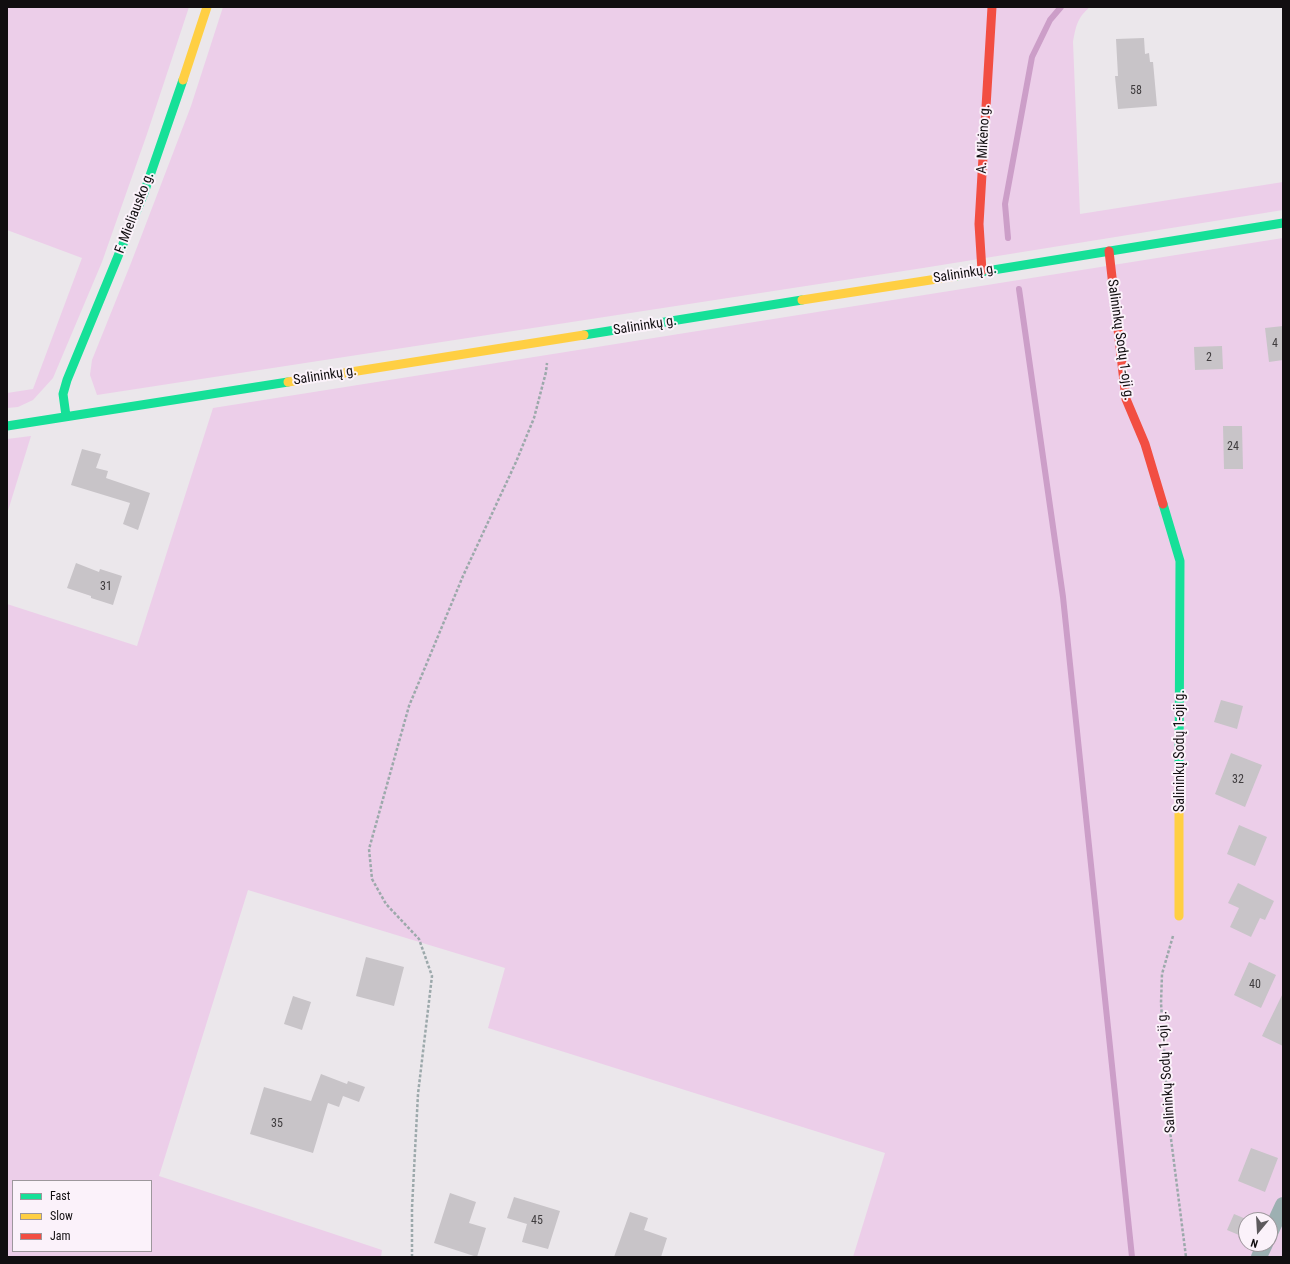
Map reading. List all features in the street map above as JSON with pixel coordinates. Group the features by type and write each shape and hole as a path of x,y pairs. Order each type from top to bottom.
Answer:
{"street":[{"name":"F. Mieliausko g.","path":"66,416 63,394 67,380 118,258 154,165 188,68 207,7"},
{"name":"A. Mikėno g.","path":"982,271 979,224 992,7"},
{"name":"Salininkų g.","path":"7,426 549,342 1283,223"},
{"name":"Salininkų Sodų 1-oji g.","path":"1109,251 1126,399 1145,444 1180,561 1179,916"},
{"path":"1278,1216 1283,1205"}],"path":[{"path":"412,1257 412,1208 418,1094 432,976 419,939 386,904 372,879 368,849 409,706 463,576 516,462 534,418 546,372 549,342"},
{"name":"Salininkų Sodų 1-oji g.","path":"1179,916 1162,974 1162,1003 1169,1123 1186,1257"}],"shaded area":[{"path":"7,7 189,7 147,134 102,262 53,378 33,400 18,407 7,408 7,393 33,389 82,258 7,230"},
{"path":"223,7 1090,7 1082,15 1078,23 1073,42 1080,214 1283,182 1283,210 923,268 97,395 90,375 92,360 191,106"},
{"path":"1283,238 1283,1257 853,1257 885,1153 488,1028 505,968 248,890 159,1176 382,1250 381,1257 7,1257 7,604 137,646 213,408"},
{"path":"31,436 7,514 7,439"}],"building":[{"path":"1144,38 1145,54 1149,53 1150,62 1153,62 1157,106 1118,109 1115,76 1118,76 1116,39"},
{"path":"1283,326 1283,360 1269,362 1265,328"},
{"path":"1222,346 1223,369 1195,370 1194,347"},
{"path":"1223,426 1242,426 1243,469 1224,469"},
{"path":"82,449 101,454 96,468 108,471 106,478 150,493 138,530 123,524 130,503 71,485"},
{"path":"76,563 99,572 100,569 122,576 113,605 67,588"},
{"path":"1221,700 1243,706 1237,729 1214,722"},
{"path":"1231,753 1262,765 1245,807 1215,794"},
{"path":"1239,825 1267,837 1255,866 1227,854"},
{"path":"1238,883 1274,901 1265,920 1260,918 1251,937 1230,927 1239,908 1228,903"},
{"path":"366,957 404,967 394,1006 356,996"},
{"path":"1249,962 1276,975 1261,1008 1234,995"},
{"path":"1283,993 1283,1046 1262,1036"},
{"path":"293,996 311,1002 302,1030 284,1024"},
{"path":"321,1074 347,1084 348,1081 365,1087 359,1102 343,1096 339,1107 328,1103 313,1153 250,1134 264,1087 311,1101"},
{"path":"1251,1148 1278,1158 1265,1192 1238,1181"},
{"path":"450,1193 476,1202 469,1223 486,1228 477,1257 434,1243"},
{"path":"514,1197 560,1211 548,1249 522,1242 527,1224 507,1218"},
{"path":"630,1212 648,1218 644,1230 667,1238 661,1257 614,1257"},
{"path":"1234,1214 1238,1216 1238,1235 1227,1230"}],"waterway":[{"path":"1008,238 1005,204 1032,57 1050,20 1061,7"},
{"path":"1019,289 1063,597 1132,1257"}],"traffic: fast":[{"path":"66,416 63,394 67,380 144,193 183,80"},
{"path":"956,276 1283,223"},
{"path":"584,335 802,300"},
{"path":"7,426 288,382"},
{"path":"1163,504 1180,561 1179,774"}],"traffic: slow":[{"path":"183,80 207,7"},
{"path":"802,300 956,276"},
{"path":"288,382 584,335"},
{"path":"1179,774 1179,916"}],"traffic: jam":[{"path":"982,271 979,224 992,7"},
{"path":"1109,251 1126,399 1145,444 1163,504"}]}
